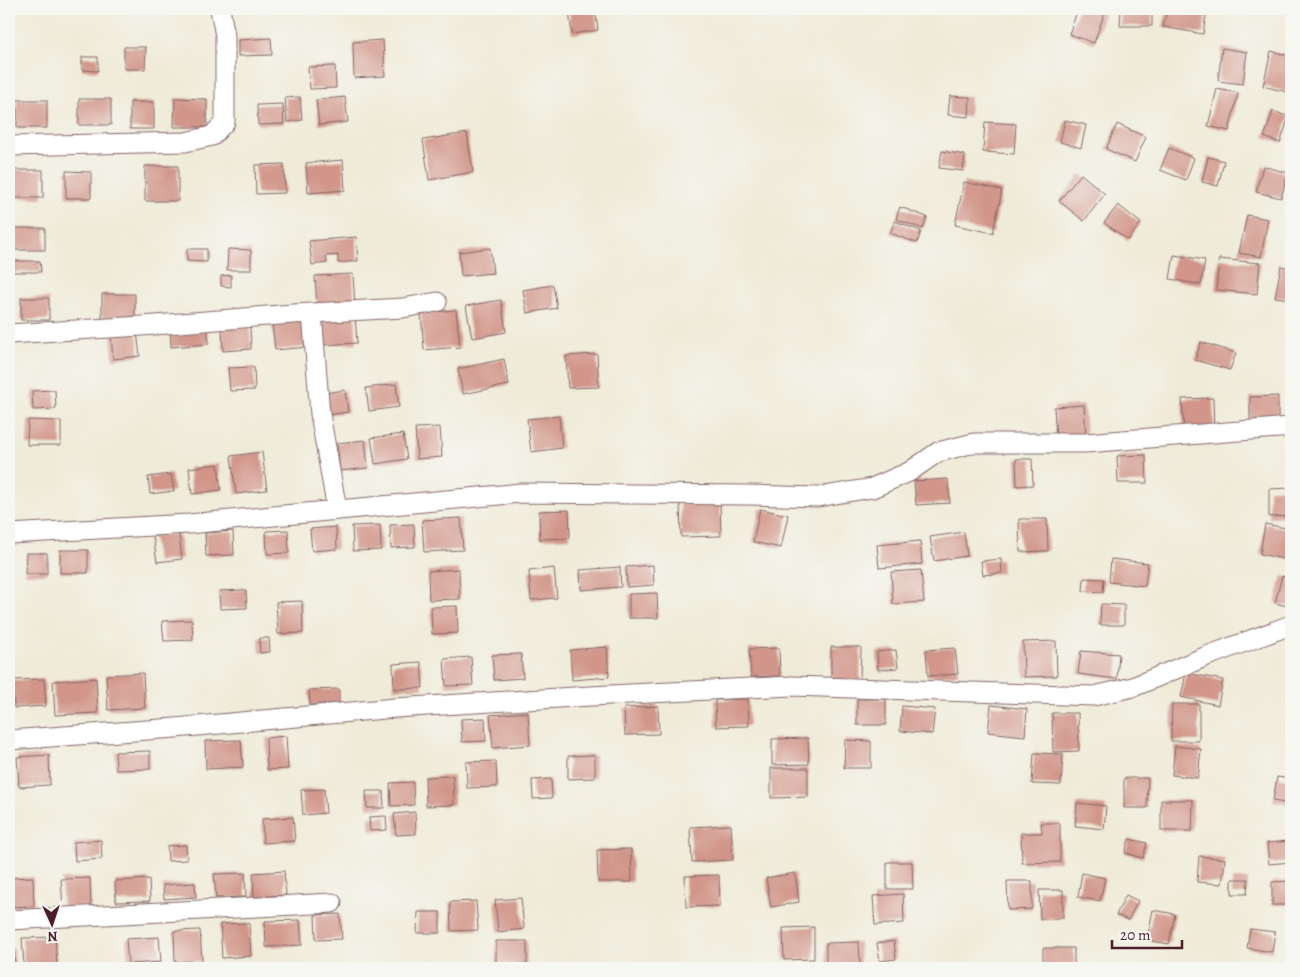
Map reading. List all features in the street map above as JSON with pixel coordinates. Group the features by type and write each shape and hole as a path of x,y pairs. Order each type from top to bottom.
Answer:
{"street":[{"path":"9,146 185,142 212,136 225,122 226,36 220,9"},
{"path":"9,334 403,308 437,302"},
{"path":"312,313 320,414 337,510"},
{"path":"9,534 188,524 521,493 818,497 872,488 909,472 938,452 974,443 1085,444 1291,427"},
{"path":"9,740 175,728 394,708 792,686 1094,696 1133,687 1198,659 1291,624"},
{"path":"9,920 332,903"}],"building":[{"path":"595,9 598,30 572,34 569,12"},
{"path":"1078,9 1106,9 1094,43 1069,34"},
{"path":"1121,9 1152,9 1152,26 1120,26"},
{"path":"1167,9 1207,9 1203,34 1163,27"},
{"path":"271,38 272,55 238,56 238,40"},
{"path":"383,40 385,76 354,78 353,42"},
{"path":"124,47 146,47 145,69 124,69"},
{"path":"1222,48 1247,52 1243,84 1218,81"},
{"path":"1271,51 1291,56 1291,93 1263,86"},
{"path":"82,57 98,57 98,71 82,70"},
{"path":"335,66 336,88 310,89 308,67"},
{"path":"1217,89 1238,93 1229,131 1208,126"},
{"path":"950,96 970,97 969,117 948,115"},
{"path":"300,97 302,120 287,122 285,98"},
{"path":"345,97 348,122 319,125 316,100"},
{"path":"175,98 207,99 207,127 174,127"},
{"path":"79,99 111,99 111,125 79,125"},
{"path":"17,100 47,100 47,128 17,128"},
{"path":"130,102 154,102 154,129 130,129"},
{"path":"283,104 284,124 258,125 257,105"},
{"path":"1273,111 1289,117 1280,143 1264,137"},
{"path":"1065,120 1086,125 1081,148 1060,142"},
{"path":"985,122 1016,124 1014,154 983,152"},
{"path":"1117,124 1146,137 1135,162 1106,149"},
{"path":"467,133 473,172 429,180 423,140"},
{"path":"1169,148 1194,158 1186,180 1160,170"},
{"path":"942,151 965,155 963,171 939,168"},
{"path":"1208,157 1224,161 1218,186 1202,182"},
{"path":"343,160 345,190 308,193 306,163"},
{"path":"284,164 285,193 256,194 255,165"},
{"path":"145,166 178,166 178,201 145,201"},
{"path":"1263,166 1288,173 1281,198 1256,192"},
{"path":"12,170 43,170 43,198 12,198"},
{"path":"66,171 91,172 91,198 66,198"},
{"path":"1081,174 1105,194 1084,221 1059,201"},
{"path":"964,182 1002,190 993,233 955,225"},
{"path":"1118,205 1141,223 1128,240 1104,223"},
{"path":"900,207 927,217 923,229 896,219"},
{"path":"1247,215 1268,219 1261,257 1239,253"},
{"path":"895,221 921,231 917,243 890,233"},
{"path":"12,228 45,228 45,250 12,250"},
{"path":"356,237 358,261 338,263 338,255 326,256 327,263 312,265 309,241"},
{"path":"490,248 493,273 461,276 459,252"},
{"path":"187,249 207,249 207,262 187,261"},
{"path":"228,249 251,250 251,270 227,270"},
{"path":"1174,255 1205,260 1201,285 1170,279"},
{"path":"1219,259 1260,263 1257,294 1216,290"},
{"path":"13,261 40,261 41,272 13,272"},
{"path":"1281,266 1291,268 1291,299 1275,297"},
{"path":"353,274 355,306 317,308 315,276"},
{"path":"231,275 231,287 221,286 221,276"},
{"path":"553,285 557,308 527,313 523,290"},
{"path":"102,294 135,294 135,320 102,319"},
{"path":"21,298 49,298 49,320 21,320"},
{"path":"501,300 506,332 472,338 466,306"},
{"path":"456,310 460,347 424,350 421,313"},
{"path":"355,315 357,343 322,345 321,317"},
{"path":"306,319 308,347 275,350 272,323"},
{"path":"207,325 209,344 171,347 170,329"},
{"path":"250,326 251,349 223,351 222,327"},
{"path":"137,332 140,356 113,359 111,335"},
{"path":"1201,342 1236,353 1230,370 1195,360"},
{"path":"597,354 599,387 568,388 566,356"},
{"path":"504,359 509,385 463,394 458,369"},
{"path":"254,367 255,390 230,391 228,368"},
{"path":"396,384 399,407 369,411 366,388"},
{"path":"55,390 56,409 33,410 32,391"},
{"path":"345,390 348,412 328,415 325,393"},
{"path":"1278,396 1278,426 1250,426 1250,397"},
{"path":"1213,398 1214,431 1184,432 1182,399"},
{"path":"1084,405 1086,436 1056,438 1054,407"},
{"path":"559,416 562,448 531,452 527,419"},
{"path":"28,420 61,421 61,445 27,445"},
{"path":"440,427 442,457 417,459 415,428"},
{"path":"403,434 407,459 375,464 371,438"},
{"path":"365,440 368,468 340,471 337,443"},
{"path":"262,452 267,490 236,494 231,456"},
{"path":"1146,455 1147,483 1118,483 1117,456"},
{"path":"1016,459 1032,459 1033,485 1017,486"},
{"path":"218,464 221,490 192,494 189,468"},
{"path":"171,474 174,491 150,494 148,477"},
{"path":"948,479 950,503 916,505 914,481"},
{"path":"1291,488 1291,516 1269,517 1269,489"},
{"path":"720,502 721,536 681,537 680,503"},
{"path":"760,509 788,515 781,548 753,542"},
{"path":"569,510 570,538 540,539 539,511"},
{"path":"461,518 463,550 424,552 422,520"},
{"path":"1019,519 1047,519 1048,551 1020,552"},
{"path":"414,524 415,547 391,548 390,525"},
{"path":"1265,524 1291,529 1289,560 1260,554"},
{"path":"380,525 381,550 353,551 352,526"},
{"path":"336,527 337,549 312,551 310,529"},
{"path":"288,530 289,553 267,554 266,531"},
{"path":"233,531 234,555 206,556 205,533"},
{"path":"964,532 967,556 934,561 930,537"},
{"path":"179,534 182,559 157,562 153,536"},
{"path":"920,541 922,564 879,568 877,545"},
{"path":"60,550 88,550 88,573 60,573"},
{"path":"26,553 47,553 47,574 25,574"},
{"path":"1001,559 1002,573 983,575 981,561"},
{"path":"1111,559 1148,563 1145,586 1109,582"},
{"path":"653,565 654,585 627,587 626,567"},
{"path":"620,567 621,587 581,590 580,570"},
{"path":"554,568 557,598 531,600 529,571"},
{"path":"459,569 460,599 429,600 428,571"},
{"path":"921,570 924,602 893,604 891,572"},
{"path":"1282,576 1291,578 1291,607 1275,603"},
{"path":"1084,578 1104,579 1103,592 1083,591"},
{"path":"246,590 247,608 220,609 219,591"},
{"path":"657,593 658,618 629,618 629,594"},
{"path":"302,601 303,633 278,634 276,602"},
{"path":"1101,604 1124,605 1124,625 1100,625"},
{"path":"457,606 458,633 432,634 431,607"},
{"path":"192,620 193,640 164,641 162,621"},
{"path":"259,638 269,638 270,652 260,653"},
{"path":"1056,641 1057,676 1024,677 1023,642"},
{"path":"607,647 609,677 572,680 570,650"},
{"path":"831,647 861,647 860,680 831,680"},
{"path":"779,648 780,676 751,677 749,649"},
{"path":"955,648 958,674 928,676 926,650"},
{"path":"896,650 898,668 878,670 877,652"},
{"path":"1081,651 1119,654 1117,679 1078,674"},
{"path":"521,654 523,678 494,680 492,655"},
{"path":"471,657 473,685 446,686 444,659"},
{"path":"421,662 423,688 394,689 393,664"},
{"path":"143,673 145,708 108,710 106,675"},
{"path":"1186,673 1223,680 1218,705 1181,697"},
{"path":"96,678 98,713 55,715 53,681"},
{"path":"44,679 46,706 14,708 13,680"},
{"path":"339,689 339,703 310,705 309,690"},
{"path":"748,699 749,726 716,727 715,700"},
{"path":"857,699 886,699 886,725 857,725"},
{"path":"1172,704 1199,704 1199,741 1171,741"},
{"path":"991,705 1027,709 1025,736 988,732"},
{"path":"658,706 659,734 625,735 624,708"},
{"path":"902,706 935,709 932,734 900,731"},
{"path":"528,712 530,745 493,748 490,715"},
{"path":"1052,713 1078,713 1079,751 1053,752"},
{"path":"485,718 486,741 462,742 461,719"},
{"path":"286,736 288,769 267,770 266,738"},
{"path":"808,738 809,764 772,765 772,739"},
{"path":"241,740 243,767 206,769 205,741"},
{"path":"845,740 871,741 871,768 844,768"},
{"path":"1175,746 1201,749 1198,778 1172,775"},
{"path":"150,751 150,769 116,770 115,752"},
{"path":"1034,753 1063,754 1061,785 1032,784"},
{"path":"49,755 50,785 19,787 17,757"},
{"path":"595,755 595,778 568,779 568,756"},
{"path":"496,761 497,787 467,788 466,762"},
{"path":"771,768 808,768 808,797 771,798"},
{"path":"453,776 454,805 426,806 425,777"},
{"path":"1277,777 1291,779 1291,804 1273,801"},
{"path":"1124,778 1148,778 1147,808 1124,808"},
{"path":"551,779 552,798 533,799 532,780"},
{"path":"413,782 414,805 391,806 390,783"},
{"path":"324,789 326,813 303,815 301,790"},
{"path":"366,791 383,791 384,808 367,808"},
{"path":"1161,800 1193,800 1192,831 1161,831"},
{"path":"1077,803 1106,806 1104,829 1075,826"},
{"path":"415,812 416,834 396,835 394,814"},
{"path":"386,816 387,830 370,831 369,817"},
{"path":"293,817 295,841 263,843 262,819"},
{"path":"1041,823 1060,823 1060,862 1022,863 1021,833 1042,833"},
{"path":"731,825 733,860 692,862 690,827"},
{"path":"1129,839 1147,843 1143,858 1125,853"},
{"path":"101,840 102,859 75,861 74,842"},
{"path":"1289,841 1291,862 1269,864 1267,843"},
{"path":"186,845 187,860 168,861 167,846"},
{"path":"631,849 632,882 598,882 597,850"},
{"path":"1199,856 1225,859 1222,884 1197,882"},
{"path":"887,862 912,862 913,889 887,889"},
{"path":"284,871 286,895 254,897 253,873"},
{"path":"245,873 246,897 216,898 214,874"},
{"path":"795,873 799,902 771,907 766,878"},
{"path":"1082,873 1105,878 1100,901 1078,897"},
{"path":"719,875 720,906 686,907 685,876"},
{"path":"33,877 34,906 9,907 9,878"},
{"path":"90,878 91,906 63,908 61,879"},
{"path":"149,879 150,901 116,902 115,881"},
{"path":"1232,879 1248,879 1247,894 1232,894"},
{"path":"1007,881 1032,881 1032,909 1008,910"},
{"path":"1291,881 1291,905 1272,905 1272,882"},
{"path":"195,883 196,897 164,899 163,885"},
{"path":"1039,890 1063,890 1063,918 1040,919"},
{"path":"903,894 904,923 875,925 873,896"},
{"path":"1126,895 1138,901 1128,920 1116,915"},
{"path":"521,898 524,929 498,932 495,900"},
{"path":"476,901 478,930 451,931 450,902"},
{"path":"1153,910 1175,914 1169,944 1147,940"},
{"path":"418,912 440,912 440,933 417,933"},
{"path":"340,914 342,939 316,940 315,915"},
{"path":"300,920 302,945 266,947 265,921"},
{"path":"249,923 251,956 222,958 220,924"},
{"path":"814,927 814,959 784,960 783,928"},
{"path":"1250,929 1275,932 1272,952 1247,948"},
{"path":"200,930 202,961 175,962 174,931"},
{"path":"55,937 57,964 24,966 22,938"},
{"path":"159,937 161,962 128,964 126,939"},
{"path":"496,941 527,941 527,964 496,964"},
{"path":"894,941 896,959 880,961 877,943"},
{"path":"859,942 860,965 826,966 826,943"},
{"path":"9,948 14,948 15,968 9,968"},
{"path":"1043,948 1074,948 1074,967 1043,967"}]}
